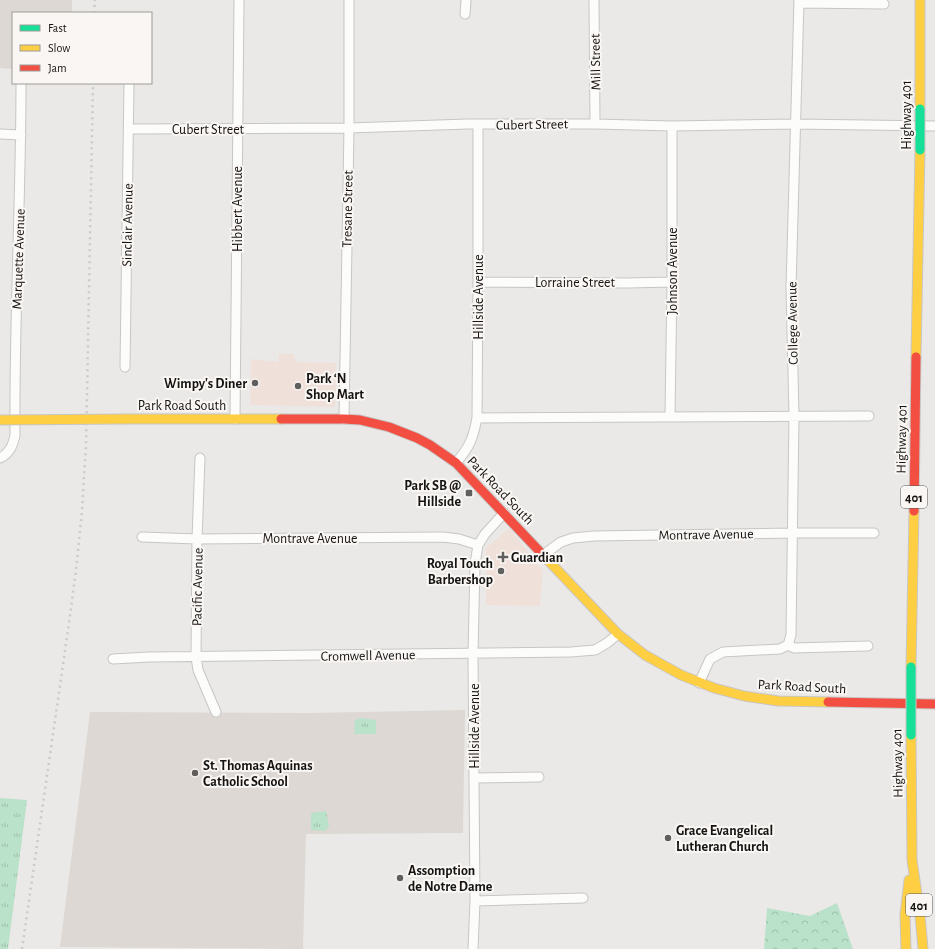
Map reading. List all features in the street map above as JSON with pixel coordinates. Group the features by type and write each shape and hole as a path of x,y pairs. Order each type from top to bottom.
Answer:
{"main road":[{"name":"Highway 401","path":"920,0 920,150 911,735 912,860 920,914 923,949"},
{"name":"Park Road South","path":"0,420 344,418 371,422 400,430 422,440 456,463 618,634 645,655 681,675 727,692 778,701 935,704"},
{"path":"906,949 904,915 912,860"}],"street":[{"name":"Hibbert Avenue","path":"235,419 239,0"},
{"name":"Tresane Street","path":"344,418 349,0"},
{"path":"465,14 466,0"},
{"name":"Mill Street","path":"594,0 595,124"},
{"path":"799,1 884,4"},
{"name":"College Avenue","path":"788,645 791,635 794,416 791,288 799,1"},
{"name":"Marquette Avenue","path":"0,458 10,449 14,442 15,435 14,385 21,84"},
{"name":"Sinclair Avenue","path":"125,367 129,84"},
{"name":"Cubert Street","path":"129,129 348,128 595,124 672,126 796,124 935,126"},
{"name":"Hillside Avenue","path":"456,463 471,442 477,418 478,125"},
{"name":"Johnson Avenue","path":"670,416 672,126"},
{"path":"0,134 21,135"},
{"name":"Lorraine Street","path":"478,282 672,282"},
{"path":"477,418 869,416"},
{"name":"Pacific Avenue","path":"200,458 197,539 196,657 198,670 216,712"},
{"name":"Hillside Avenue","path":"473,949 475,901 473,654 475,564 478,545 485,534 504,513"},
{"name":"Montrave Avenue","path":"543,555 561,542 573,538 594,536 874,533"},
{"name":"Montrave Avenue","path":"142,537 197,539 443,537 460,539 478,545"},
{"name":"Cromwell Avenue","path":"113,659 149,657 571,652 594,650 607,643 618,634"},
{"path":"699,682 710,659 723,652 780,650 788,645 794,648 868,646"},
{"path":"474,778 538,777"},
{"path":"475,901 583,898"}],"shaded area":[{"path":"0,0 72,0 72,12 12,12 12,69 0,68"},
{"path":"279,354 294,354 295,362 336,363 335,407 250,405 251,359 278,362"},
{"path":"509,528 543,571 540,606 486,605 486,548"},
{"name":"St. Thomas Aquinas Catholic School","path":"465,710 463,833 306,834 303,949 60,947 90,712 309,713"}],"green space":[{"path":"361,718 376,720 376,734 354,734 355,720"},
{"path":"0,798 27,800 8,949 0,949"},
{"path":"326,811 329,826 325,831 311,830 311,813"},
{"path":"837,903 853,949 764,949 767,908 810,916"}],"railway":[{"path":"94,12 95,0"},
{"path":"22,949 69,623 82,511 86,445 93,84"}],"traffic: slow":[{"path":"920,0 920,109"},
{"path":"916,357 920,150"},
{"path":"125,419 281,419"},
{"path":"0,420 125,419"},
{"path":"911,667 914,511"},
{"path":"543,555 618,634 645,655 681,675 714,688 744,696 778,701 828,702"},
{"path":"911,735 912,860 923,949"},
{"path":"906,949 905,915 909,880"}],"traffic: jam":[{"path":"914,511 916,357"},
{"path":"281,419 360,420 389,427 417,438 456,463 543,555"},
{"path":"828,702 935,704"}],"traffic: fast":[{"path":"920,109 920,150"},
{"path":"911,667 911,735"}],"place":[{"name":"Wimpy's Diner","path":"255,383"},
{"name":"Park ‘N Shop Mart","path":"298,386"},
{"name":"Park SB @ Hillside","path":"469,493"},
{"name":"Guardian","path":"503,557"},
{"name":"Royal Touch Barbershop","path":"501,571"},
{"name":"St. Thomas Aquinas Catholic School","path":"195,773"},
{"name":"Grace Evangelical Lutheran Church","path":"668,838"},
{"name":"Assomption de Notre Dame","path":"400,878"}]}
